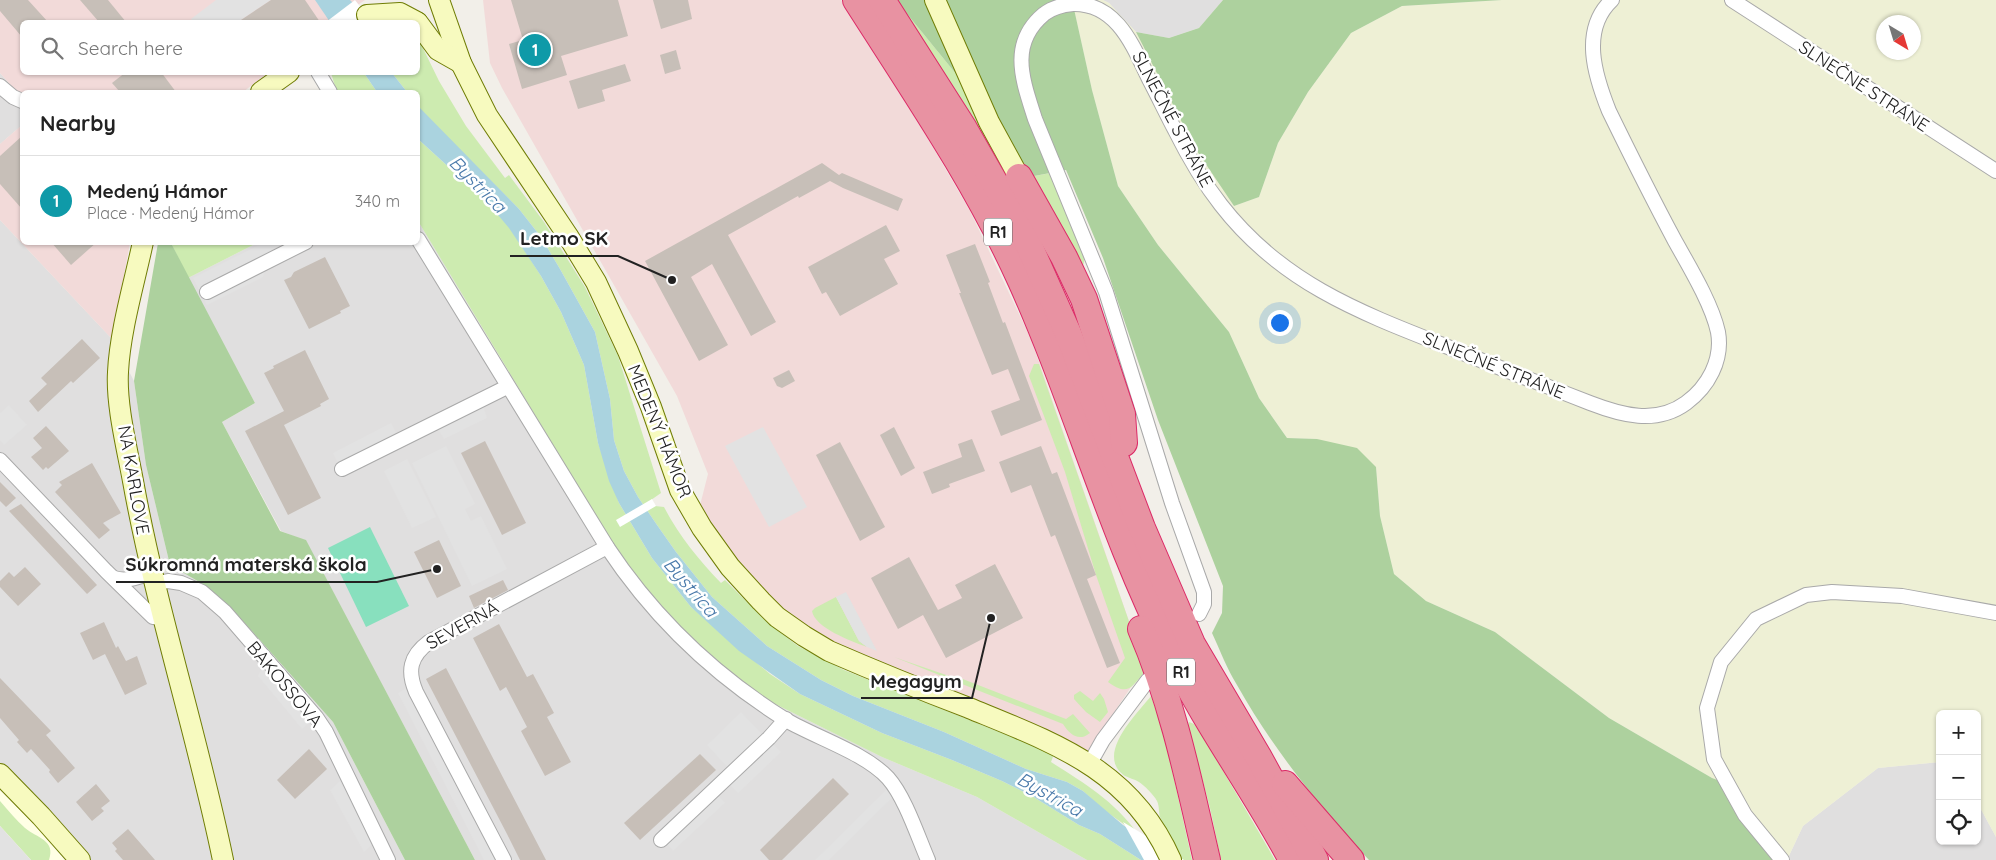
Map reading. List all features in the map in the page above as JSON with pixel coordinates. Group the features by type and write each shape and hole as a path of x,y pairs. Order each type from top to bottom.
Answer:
{"highway":[{"name":"R1","path":"856,0 944,136 1001,238 1057,367 1125,552 1172,655 1216,735 1292,860"},
{"name":"R1","path":"882,0 963,126 1023,232 1068,333 1165,586 1206,671 1258,756 1315,860"},
{"path":"1019,177 1064,257 1084,299 1122,414 1124,443"},
{"path":"1068,333 1124,443 1162,547 1202,637 1248,718 1301,801"},
{"path":"1125,552 1136,616 1154,659 1167,700 1207,860"},
{"path":"1258,756 1301,801 1351,860"}],"street":[{"path":"362,19 385,0"},
{"name":"MEDENÝ HÁMOR","path":"439,0 461,63 487,115 568,236 596,282 628,351 651,408 680,490 702,528 730,567 777,617 804,636 829,650 1044,739 1090,763 1123,790 1140,809 1169,854"},
{"path":"934,0 990,122 1019,177"},
{"name":"SLNEČNÉ STRÁNE","path":"1199,614 1204,604 1204,592 1172,503 1106,292 1035,119 1027,95 1020,58 1024,41 1032,27 1043,15 1055,7 1069,4 1084,4 1095,8 1108,15 1119,25 1138,53 1188,154 1219,203 1256,243 1308,284 1336,300 1371,316 1506,371 1606,410 1627,416 1646,417 1665,414 1682,406 1700,393 1710,377 1718,356 1718,334 1702,292 1608,111 1600,88 1594,65 1593,40 1597,21 1612,0"},
{"name":"SLNEČNÉ STRÁNE","path":"1732,0 1996,171"},
{"path":"362,19 400,13 412,20"},
{"path":"420,27 438,50 461,63"},
{"path":"264,90 285,75"},
{"path":"320,75 329,90"},
{"path":"0,86 20,100"},
{"path":"420,242 607,548 652,607 693,651 732,683 786,720 862,758 879,770 889,780 899,796 928,860"},
{"name":"NA KARLOVE","path":"142,245 118,374 124,430 153,582 223,860"},
{"path":"207,292 300,245"},
{"path":"342,470 507,387"},
{"path":"0,460 128,593 153,617 162,618"},
{"name":"SEVERNÁ","path":"504,860 412,684 412,660 418,650 428,642 607,548"},
{"name":"BAKOSSOVA","path":"114,578 120,580 131,579 181,583 202,592 225,612 316,717 326,732 388,860"},
{"name":"BAKOSSOVA","path":"128,593 135,595 153,582"},
{"path":"1782,860 1745,815 1714,759 1706,708 1721,662 1756,619 1806,594 1832,592 1902,596 1996,612"},
{"path":"1090,763 1103,740 1148,680"},
{"path":"661,840 786,720"},
{"path":"0,774 80,860"}],"shaded area":[{"path":"0,0 365,0 336,20 20,20 20,75 265,75 246,90 20,90 20,93 0,73"},
{"path":"216,0 271,0 241,20 191,19"},
{"path":"483,0 841,0 909,106 970,211 1031,339 1146,670 1131,687 1081,762 820,654 696,521 708,474 677,396 502,88 490,63"},
{"path":"1072,0 1103,0 1109,3 1136,32 1195,148 1234,206 1259,197 1278,143 1308,92 1351,33 1402,6 1502,0 1996,0 1996,837 1981,809 1981,710 1936,710 1936,762 1878,768 1803,826 1787,860 1754,814 1728,784 1712,778 1609,718 1495,632 1426,601 1394,574 1380,516 1376,467 1317,439 1287,438 1259,398 1229,332 1158,245 1118,186 1092,90"},
{"path":"1103,0 1223,0 1199,28 1169,38 1136,32 1109,3"},
{"path":"0,73 20,93 20,127 0,144"},
{"path":"20,127 20,241 0,220 0,144"},
{"path":"0,220 20,241 20,245 24,245 112,339 134,381 146,465 170,565 201,583 232,609 333,722 405,860 65,860 37,827 0,790"},
{"path":"420,224 611,541 759,696 882,757 977,797 1087,860 475,860 306,541 281,531 222,422 255,403 188,278 253,245 420,245"},
{"path":"24,245 130,245 112,339"},
{"path":"259,245 282,245 271,250 263,277 207,305 193,278"},
{"path":"9,405 27,425 4,445 0,440 0,413"},
{"path":"483,406 487,418 444,439 438,429"},
{"path":"391,423 396,433 338,463 333,453"},
{"path":"763,427 807,507 769,527 725,446"},
{"path":"446,446 475,504 465,509 471,521 481,516 507,569 472,586 412,463"},
{"path":"407,459 436,517 412,528 384,471"},
{"path":"846,592 877,651 859,641 836,597"},
{"path":"263,666 310,722 302,729 258,676"},
{"path":"408,687 497,860 484,860 398,693"},
{"path":"741,712 763,735 728,768 707,745"},
{"path":"773,744 781,752 738,793 730,785"},
{"path":"1936,762 1936,845 1981,845 1981,809 1996,837 1996,860 1787,860 1803,826 1878,768"},
{"path":"340,781 374,843 364,852 330,790"},
{"path":"887,789 894,796 829,860 815,860"},
{"path":"0,790 37,827 65,860 0,860"},
{"path":"717,794 725,803 673,851 665,842"},
{"path":"0,826 31,860 0,860"}],"green space":[{"path":"897,0 926,0 961,80 899,4"},
{"path":"943,0 1072,0 1092,90 1118,186 1158,245 1229,332 1259,398 1287,438 1317,439 1357,448 1376,467 1380,516 1394,574 1426,601 1495,632 1609,718 1712,778 1728,784 1754,814 1788,860 1369,860 1332,819 1281,754 1230,673 1212,633 1222,613 1223,586 1158,420 1103,258 1066,170 1029,177 998,120"},
{"path":"1223,0 1502,0 1402,6 1351,33 1308,92 1278,143 1259,197 1234,206 1195,148 1136,32 1169,38 1199,28"},
{"path":"899,4 961,80 1072,299 976,125"},
{"path":"420,42 439,81 466,126 505,178 509,175 544,222 585,287 618,356 661,493 651,500 655,506 664,507 683,538 721,583 725,580 769,624 798,646 844,670 1054,754 1051,762 1088,786 1109,803 1139,835 1104,810 1083,791 1067,782 1026,769 944,732 853,696 821,680 767,646 712,597 657,525 638,497 624,471 614,440 610,399 595,332 541,237 519,209 424,114 420,109 420,90 405,90 394,75 420,75"},
{"path":"332,75 365,75 376,90 337,90"},
{"path":"420,141 487,202 510,228 541,276 561,312 584,365 598,443 619,503 652,558 691,607 770,674 800,694 882,733 1002,781 1032,796 1079,825 1100,834 1141,860 1087,860 977,797 882,757 759,696 703,654 659,608 611,541 420,224"},
{"path":"1051,173 1085,258 1083,266 1029,177"},
{"path":"158,245 172,245 255,403 222,422 280,531 306,540 475,860 405,860 333,722 232,609 201,583 170,565 146,465 134,381"},
{"path":"172,245 253,245 188,278"},
{"path":"1034,364 1039,364 1146,670 1129,688 1120,689 1108,682 1125,658 1096,575 1065,472 1029,376"},
{"path":"370,527 409,606 366,627 328,548"},
{"path":"836,597 859,641 867,647 835,633 820,623 815,617 812,611 815,608"},
{"path":"894,657 949,676 955,676 1066,719 1073,714 1090,733 1082,737 1075,736 1063,724"},
{"path":"1080,691 1093,701 1100,693 1104,699 1108,712 1100,722 1086,712 1074,699 1074,695"},
{"path":"1151,696 1164,733 1192,860 1182,860 1160,817 1158,803 1154,796 1141,783 1125,776 1117,767 1114,757 1121,735"},
{"path":"1189,722 1194,724 1205,740 1275,860 1221,860 1210,808 1188,725"},
{"path":"0,801 25,828 48,844 50,848 49,860 31,860 0,826"}],"water":[{"path":"315,0 350,0 355,5 333,20 329,20"},
{"path":"365,75 394,75 405,90 376,90"},
{"name":"Bystrica","path":"420,108 519,209 541,237 595,332 610,399 614,440 624,471 638,497 657,525 712,597 767,646 821,680 853,696 944,732 1026,769 1067,782 1083,791 1123,825 1178,860 1141,860 1100,834 1079,825 1032,796 1002,781 882,733 800,694 739,651 691,607 652,558 619,503 609,481 598,443 584,365 561,312 541,276 509,228 487,202 420,141"}],"pier":[{"path":"355,0 370,20 329,20"},
{"path":"652,499 656,506 620,527 616,520"},
{"path":"1123,822 1138,831 1184,860 1144,860"}],"building":[{"path":"0,0 28,0 46,20 20,20 20,35 0,11"},
{"path":"80,0 108,0 124,20 97,20"},
{"path":"271,0 305,0 319,20 241,20"},
{"path":"511,0 618,0 628,36 561,56 567,75 522,89 509,44 523,40"},
{"path":"653,0 688,0 692,19 661,29"},
{"path":"676,50 681,69 665,74 660,55"},
{"path":"625,64 631,81 602,90 605,101 578,109 569,81"},
{"path":"122,75 163,75 174,90 118,90 112,83"},
{"path":"20,138 20,207 0,184 0,156"},
{"path":"822,163 839,175 842,173 903,199 898,211 830,181 799,198 798,196 728,235 776,322 751,336 712,264 691,277 728,345 699,361 645,261"},
{"path":"886,225 900,251 884,259 898,284 840,316 826,292 822,294 808,267"},
{"path":"975,244 1003,323 1005,322 1042,420 1001,436 991,411 1020,400 1008,369 992,375 946,255"},
{"path":"54,245 94,245 71,265"},
{"path":"325,257 350,306 340,311 341,313 309,329 284,280 291,277 294,272"},
{"path":"82,339 100,358 73,383 71,381 38,412 29,401 47,384 41,378"},
{"path":"305,350 329,399 320,404 321,406 284,425 321,498 288,515 245,431 284,411 264,373 274,368 273,366"},
{"path":"789,370 795,381 782,388 777,386 773,378"},
{"path":"46,426 69,451 48,469 46,467 43,470 31,457 42,448 33,438"},
{"path":"894,427 915,468 901,476 880,435"},
{"path":"972,439 985,471 949,484 950,487 932,494 923,472 962,457 958,444"},
{"path":"485,441 526,523 502,535 461,453"},
{"path":"840,442 885,527 860,541 816,455"},
{"path":"1041,446 1052,474 1057,472 1096,575 1087,579 1120,663 1107,668 1055,535 1051,537 1031,485 1011,493 999,462"},
{"path":"92,463 121,513 103,523 110,530 99,539 55,492 62,485 59,482"},
{"path":"0,482 16,498 6,507 0,501"},
{"path":"21,504 97,585 87,594 9,511"},
{"path":"439,540 461,586 437,598 414,552"},
{"path":"909,557 938,610 962,598 955,585 995,564 1023,618 946,658 923,615 898,629 871,578"},
{"path":"25,567 41,584 18,606 0,587 0,581 9,572 14,577"},
{"path":"503,580 508,590 474,608 469,596"},
{"path":"104,622 116,648 118,646 126,661 137,656 147,684 125,695 105,654 93,660 80,633"},
{"path":"499,624 527,677 533,674 554,713 547,717 571,762 545,776 521,731 527,727 506,687 500,691 473,638"},
{"path":"446,668 546,860 520,860 426,679"},
{"path":"0,678 51,731 46,735 75,768 58,783 49,772 50,770 31,749 27,753 17,742 19,740 0,718"},
{"path":"309,749 327,769 295,799 277,780"},
{"path":"700,754 716,770 640,840 624,823"},
{"path":"833,778 849,794 782,860 769,860 760,850"},
{"path":"96,784 110,801 101,808 104,811 92,821 76,802"},
{"path":"128,829 155,860 123,860 115,851 117,849 112,843"}],"place":[{"name":"Medený Hámor","path":"535,50"},
{"name":"Letmo SK","path":"672,280"},
{"name":"Súkromná materská škola","path":"437,569"},
{"name":"Megagym","path":"991,618"}]}
